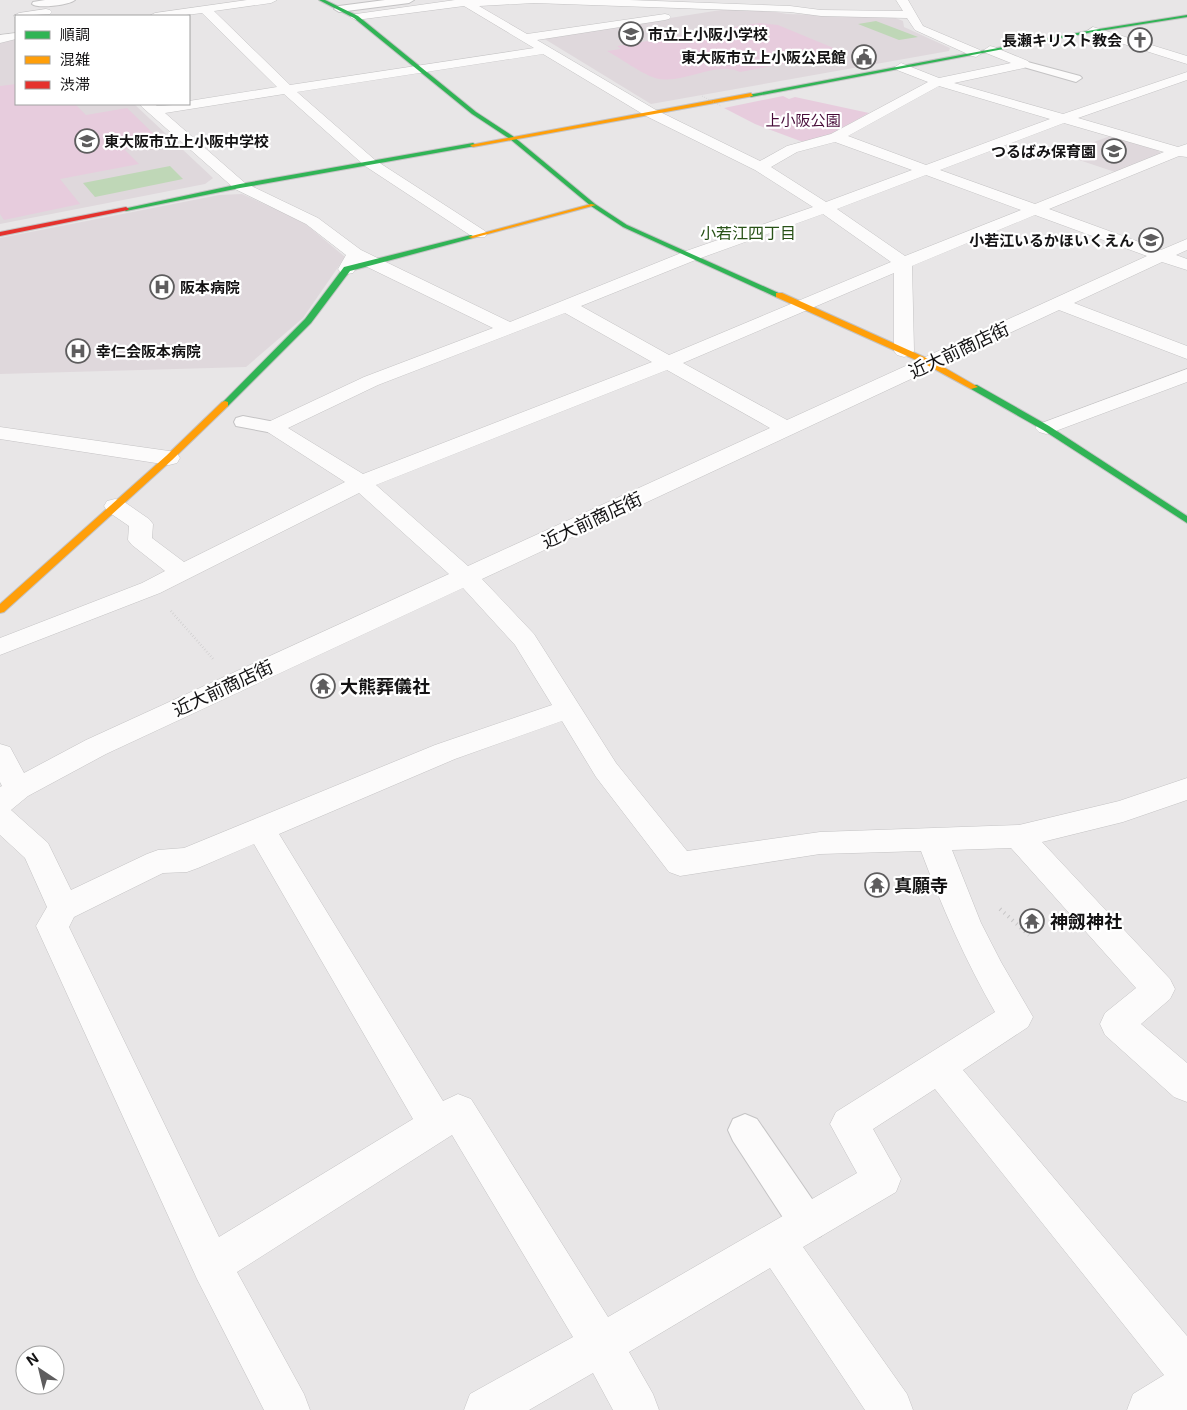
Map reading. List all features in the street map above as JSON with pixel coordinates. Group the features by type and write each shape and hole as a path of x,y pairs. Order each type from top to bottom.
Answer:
{"street":[{"path":"162,15 205,9 230,3 271,0"},
{"path":"321,0 356,17 474,113 512,138 593,205 625,226 930,363 1046,428 1185,517"},
{"path":"356,17 463,2 534,0 790,9 821,14 911,15"},
{"path":"902,0 918,28 976,53"},
{"path":"35,2 49,14"},
{"path":"463,2 651,113 760,167 825,208 903,262"},
{"path":"525,38 713,10 719,6"},
{"path":"205,9 287,90 370,163 479,234"},
{"path":"0,234 240,186 651,113 1093,31 1187,16"},
{"path":"1093,31 1187,60"},
{"path":"0,39 15,36"},
{"path":"190,102 287,90 546,50"},
{"path":"990,50 1024,64"},
{"path":"760,167 792,149 836,137 938,82 1024,64"},
{"path":"901,67 938,82 1184,151"},
{"path":"273,427 371,381 509,329 692,255 825,208 1064,118 1187,76"},
{"path":"151,107 167,105"},
{"path":"151,107 240,186 312,221 357,262 509,329"},
{"path":"836,137 1187,265"},
{"path":"0,647 151,588 362,483 669,362 903,262 1184,151"},
{"path":"0,610 169,458 308,321 357,262 593,205"},
{"name":"近大前商店街","path":"6,803 96,747 1187,244"},
{"path":"903,262 904,351"},
{"path":"1058,304 1187,354"},
{"path":"567,306 787,429"},
{"path":"1046,428 1187,375"},
{"path":"273,427 362,483 467,577 525,640 606,770 680,864 820,843 1019,836 1123,811 1187,789"},
{"path":"0,433 169,458"},
{"path":"115,506 141,524 140,540 182,573"},
{"path":"288,1410 211,1266 52,926 63,908 158,862 187,860 445,752 568,709"},
{"path":"0,754 6,803 37,851 63,908"},
{"path":"261,829 437,1125"},
{"path":"1019,836 1158,988 1117,1024 1187,1086"},
{"path":"486,1410 601,1345 882,1179 850,1124 1016,1017 989,972 966,923 932,839"},
{"path":"938,1066 1187,1369"},
{"path":"211,1266 458,1111 601,1345 637,1410"},
{"path":"792,1233 891,1410"},
{"path":"1149,1410 1187,1386"}],"lane":[{"path":"35,2 70,0"},
{"path":"339,9 409,0"},
{"path":"1024,64 1076,78"},
{"path":"243,422 273,427"},
{"path":"745,1130 792,1233"}],"path":[{"path":"702,96 721,106"},
{"path":"151,588 235,683"},
{"path":"1000,908 1029,935"}],"shaded area":[{"path":"727,9 764,10 787,14 893,17 903,21 904,27 950,48 949,51 651,104 543,38"},
{"path":"876,21 918,37 899,40 858,24"},
{"name":"東大阪市立上小阪中学校","path":"15,39 15,105 135,105 213,178 205,184 0,224 0,41"},
{"name":"つるばみ保育園","path":"1113,135 1156,149 1162,154 1115,172 1061,154"},
{"path":"170,166 183,179 95,197 83,183"},
{"name":"阪本病院","path":"242,194 302,221 345,257 303,318 246,367 0,374 0,238 219,195"}],"green space":[{"path":"759,23 778,25 836,49 812,54 818,57 740,72 720,69 666,80 650,76 607,51 621,49 617,46"},
{"name":"東大阪市立上小阪中学校","path":"15,84 15,105 76,105 86,115 127,108 162,142 124,149 139,164 60,179 80,204 4,220 0,214 0,86"},
{"name":"上小阪公園","path":"783,96 789,99 795,97 869,113 831,134 803,142 755,124 724,108"}],"traffic: fast":[{"path":"321,0 356,17 474,113 512,138 593,205 625,226 779,295"},
{"path":"751,95 1093,31 1187,16"},
{"path":"126,209 240,186 473,145"},
{"path":"225,404 308,321 347,269 471,237"},
{"path":"974,387 1046,428 1187,520"}],"traffic: slow":[{"path":"473,145 751,95"},
{"path":"471,237 593,205"},
{"path":"779,295 930,363 974,387"},
{"path":"0,610 169,458 225,404"}],"traffic: jam":[{"path":"0,234 126,209"}],"place":[{"name":"市立上小阪小学校","path":"631,34"},
{"name":"長瀬キリスト教会","path":"1140,40"},
{"name":"東大阪市立上小阪公民館","path":"864,57"},
{"name":"東大阪市立上小阪中学校","path":"87,141"},
{"name":"つるばみ保育園","path":"1114,151"},
{"name":"小若江いるかほいくえん","path":"1151,240"},
{"name":"阪本病院","path":"162,287"},
{"name":"幸仁会阪本病院","path":"78,351"},
{"name":"大熊葬儀社","path":"323,686"},
{"name":"真願寺","path":"877,885"},
{"name":"神劔神社","path":"1032,921"}],"district":[{"name":"小若江四丁目","path":"748,233"}]}
